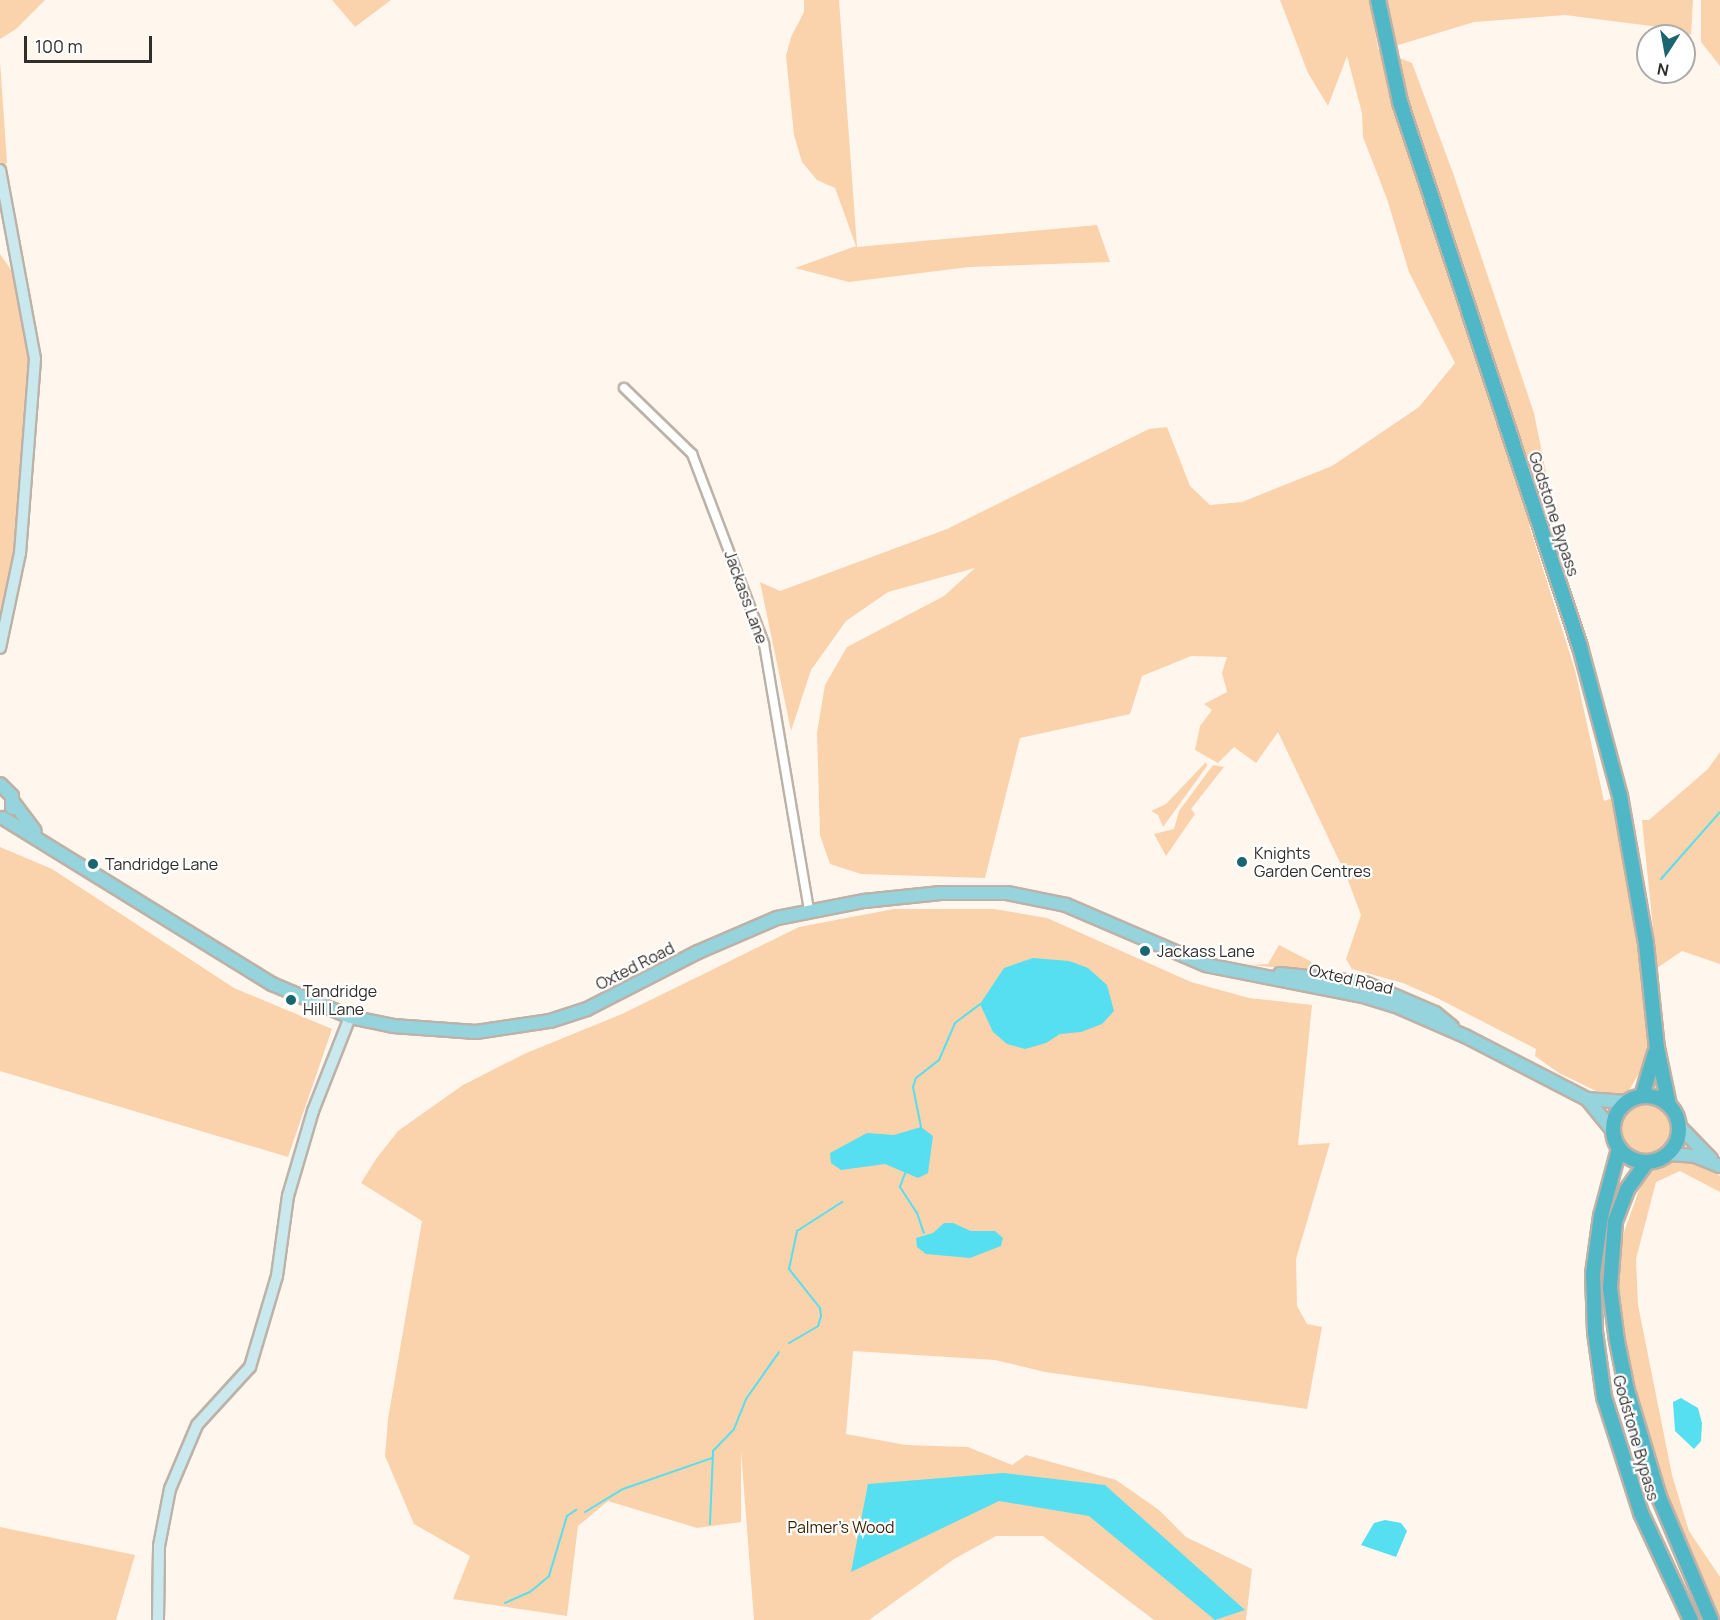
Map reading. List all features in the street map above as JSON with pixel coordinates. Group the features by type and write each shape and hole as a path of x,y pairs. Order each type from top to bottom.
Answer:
{"highway":[{"name":"Godstone Bypass","path":"1378,0 1392,69 1593,691 1625,821 1647,944 1656,1048 1669,1105"},
{"name":"Godstone Bypass","path":"1642,1096 1656,1048"},
{"path":"1642,1096 1655,1098 1669,1105 1679,1126 1678,1138 1668,1154 1647,1162 1631,1159 1619,1149 1613,1131 1618,1111 1627,1102 1642,1096"},
{"name":"Godstone Bypass","path":"1619,1149 1601,1216 1593,1274 1595,1332 1604,1397 1644,1522 1691,1620"},
{"name":"Godstone Bypass","path":"1647,1162 1627,1190 1616,1221 1610,1288 1616,1331 1627,1390 1659,1497 1711,1620"}],"main road":[{"name":"Oxted Road","path":"0,784 9,790 13,802 46,844"},
{"path":"1,819 13,802"},
{"name":"Oxted Road","path":"1,819 46,844 272,984 350,1017 439,1032 476,1032 550,1021 587,1010 740,932 809,909 941,894 1029,896 1066,905 1206,965 1267,976 1323,976 1365,983 1435,1013 1459,1033 1587,1099 1627,1102"},
{"name":"Oxted Road","path":"1587,1099 1613,1131"},
{"path":"1679,1126 1718,1165"},
{"path":"1668,1154 1695,1156 1718,1165"}],"street":[{"path":"0,170 35,359 20,553 0,648"},
{"name":"Jackass Lane","path":"624,388 692,454 764,644 809,909"},
{"path":"158,1620 159,1545 170,1489 197,1425 250,1367 277,1276 288,1196 313,1111 350,1017"}],"green space":[{"path":"0,0 45,0 16,29 0,39"},
{"path":"332,0 391,0 355,27"},
{"path":"804,0 839,0 857,247 1097,225 1110,262 969,267 849,282 795,268 856,246 835,188 817,180 802,162 794,135 786,56 791,37 804,12"},
{"path":"1280,0 1370,0 1378,49 1412,63 1453,173 1534,413 1554,512 1529,525 1575,670 1604,801 1616,797 1638,945 1650,1037 1644,1065 1628,1092 1618,1095 1596,1091 1559,1073 1535,1056 1536,1049 1437,998 1403,983 1352,969 1346,959 1361,915 1346,875 1278,732 1256,763 1234,747 1218,763 1195,750 1200,726 1212,710 1204,704 1227,692 1222,673 1227,657 1191,656 1142,676 1130,714 1020,738 985,878 861,874 830,864 820,835 817,733 825,685 847,647 944,596 975,568 888,592 846,621 811,670 791,731 760,582 780,591 947,529 1149,429 1167,427 1190,486 1210,505 1242,502 1332,466 1419,407 1455,363 1409,272 1387,199 1363,137 1362,113 1347,56 1328,106 1308,73"},
{"path":"1387,0 1693,0 1692,24 1636,24 1565,15 1474,22 1395,46"},
{"path":"1701,0 1720,0 1720,66 1701,42"},
{"path":"0,61 7,163 0,167"},
{"path":"0,254 18,280 29,356 15,548 0,633"},
{"path":"1720,752 1720,964 1682,951 1657,968 1642,820 1649,820 1708,769"},
{"path":"1206,762 1207,766 1163,827 1158,815 1151,811 1166,804"},
{"path":"1213,765 1224,767 1191,809 1195,814 1166,856 1154,834 1174,829 1179,811"},
{"path":"0,847 52,869 234,988 332,1029 288,1157 0,1071"},
{"name":"Palmer's Wood","path":"894,909 994,909 1047,918 1191,982 1249,998 1312,1005 1298,1145 1330,1143 1296,1259 1297,1306 1307,1324 1322,1327 1307,1409 1045,1372 995,1360 853,1351 846,1434 906,1445 968,1447 1012,1465 1026,1455 1116,1480 1159,1510 1186,1537 1252,1569 1246,1620 1154,1620 1043,1536 996,1536 954,1559 869,1620 754,1620 741,1451 741,1522 697,1528 608,1501 578,1526 567,1616 453,1599 470,1556 414,1524 385,1456 388,1419 422,1221 361,1183 376,1159 398,1131 463,1085 524,1054 622,1014 799,927"},
{"path":"1279,945 1310,961 1319,971 1250,965 1268,964"},
{"path":"1646,1103 1660,1107 1668,1115 1672,1129 1668,1143 1660,1151 1646,1155 1632,1151 1624,1143 1620,1129 1624,1115 1632,1107"},
{"path":"1670,1162 1699,1163 1720,1176 1720,1192 1680,1171 1656,1182 1636,1259 1638,1305 1672,1475 1689,1531 1720,1577 1720,1620 1682,1539 1661,1482 1622,1334 1617,1262 1623,1235 1643,1179 1654,1168"},
{"path":"0,1527 135,1555 116,1620 0,1620"}],"water":[{"path":"1033,958 1069,961 1088,968 1107,985 1114,1011 1102,1024 1081,1032 1060,1034 1046,1043 1025,1049 1007,1044 993,1032 980,1004 1004,968"},
{"path":"921,1127 933,1136 928,1173 918,1178 885,1164 841,1170 831,1163 830,1153 867,1133 894,1135"},
{"path":"944,1223 953,1223 971,1231 995,1231 1003,1238 1001,1246 970,1258 926,1254 917,1247 916,1238 933,1233"},
{"path":"1681,1398 1698,1408 1702,1423 1701,1441 1694,1449 1675,1431 1673,1402"},
{"path":"1003,1473 1105,1485 1245,1610 1215,1620 1089,1516 999,1501 851,1572 868,1484"},
{"path":"1385,1520 1401,1523 1407,1531 1396,1557 1361,1545 1374,1523"}],"waterway":[{"path":"1661,879 1720,812"},
{"path":"921,1127 913,1087 916,1078 939,1060 955,1023 980,1004"},
{"path":"906,1171 900,1187 917,1213 924,1233"},
{"path":"789,1343 818,1326 821,1316 820,1308 789,1269 797,1231 842,1202"},
{"path":"710,1524 713,1451 734,1429 746,1399 779,1352"},
{"path":"585,1512 623,1489 712,1458"},
{"path":"505,1603 530,1592 549,1576 567,1516 576,1510"}],"place":[{"name":"Knights Garden Centres","path":"1242,862"},
{"name":"Tandridge Lane","path":"93,864"},
{"name":"Jackass Lane","path":"1145,951"},
{"name":"Tandridge Hill Lane","path":"291,1000"}]}
